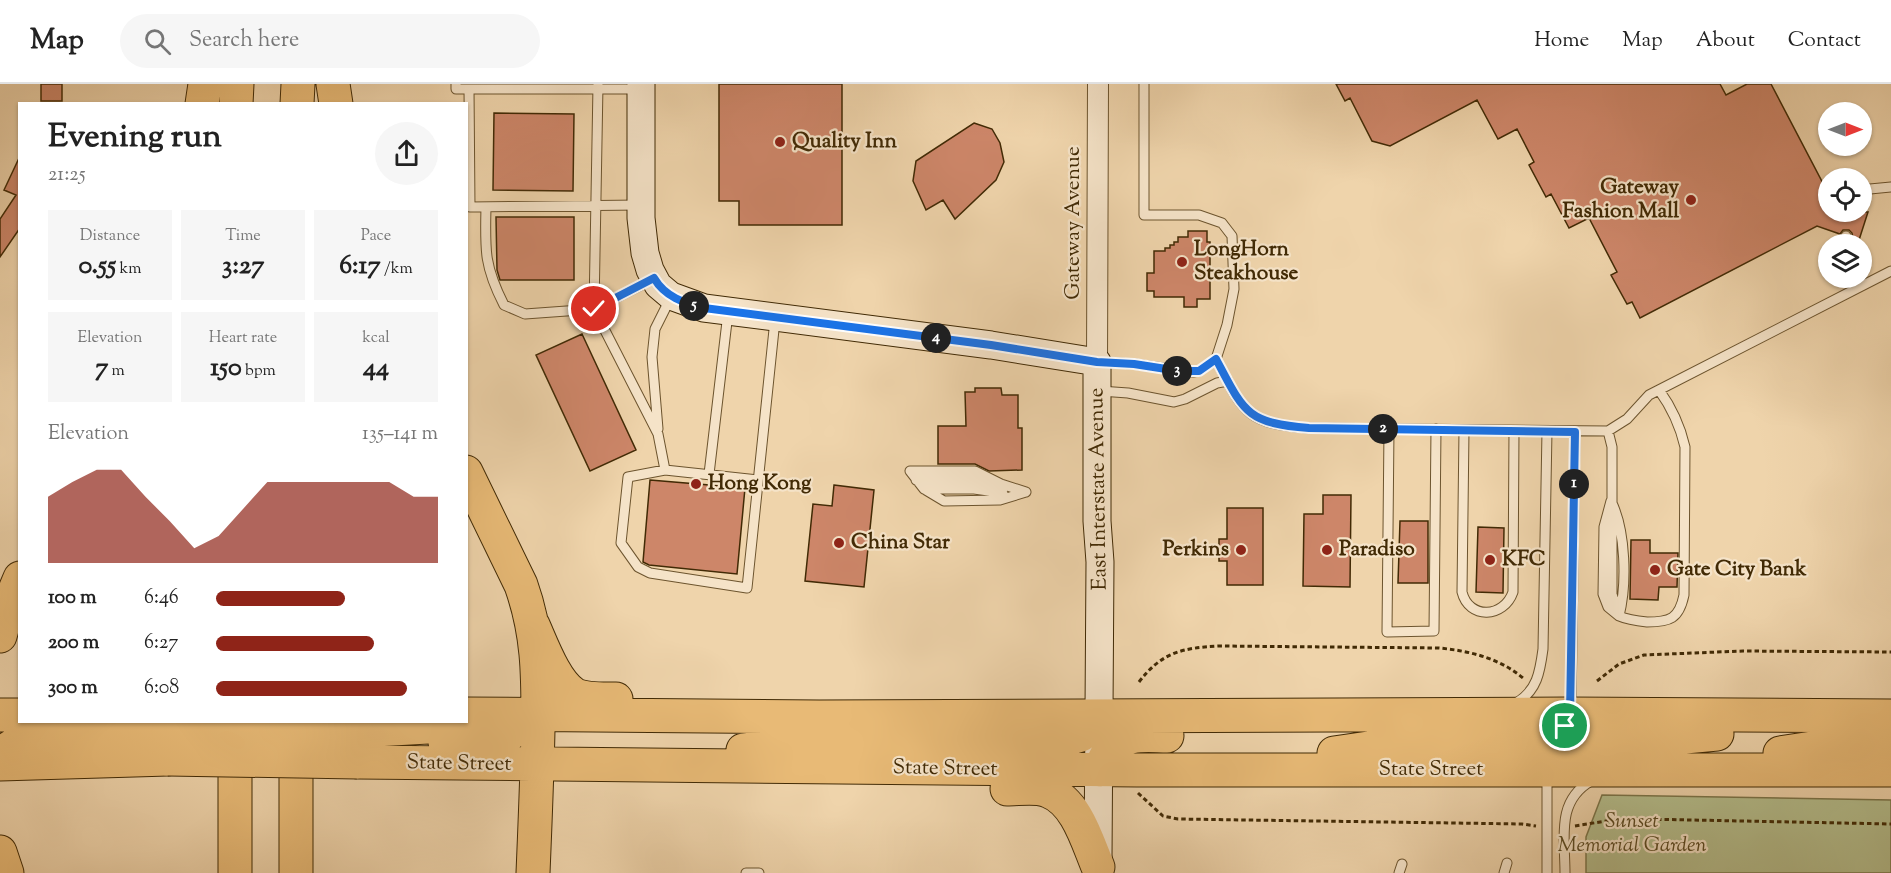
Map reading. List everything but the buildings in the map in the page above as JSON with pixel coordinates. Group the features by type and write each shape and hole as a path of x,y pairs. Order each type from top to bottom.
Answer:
{"highway":[{"path":"202,102 206,84"},
{"path":"237,84 237,102"},
{"path":"297,84 297,102"},
{"path":"333,84 336,102"},
{"path":"468,476 521,585 533,626 537,655 538,715 533,873"},
{"path":"0,636 9,603 18,583"},
{"path":"533,626 560,679 574,694 598,699 976,702 1020,716"},
{"path":"474,714 1100,716 1494,714 1568,720 1886,724"},
{"path":"1099,770 1111,748 1122,739 1138,736 1368,734 1429,728 1494,714"},
{"path":"0,715 18,715"},
{"path":"357,745 484,743 502,739 538,715"},
{"path":"662,766 759,747 815,741 1068,739 1081,735 1100,716"},
{"path":"1256,770 1332,753 1389,745 1547,738 1568,720"},
{"path":"235,723 235,873"},
{"path":"296,873 297,723"},
{"path":"357,745 464,723"},
{"path":"1549,763 1562,745 1575,742 1642,741 1729,733 1886,724"},
{"path":"1674,770 1819,747 1886,724"},
{"path":"0,756 8,748 35,733 50,731 168,744"},
{"name":"State Street","path":"0,764 65,762 168,744 357,745 537,765 1256,770 1549,763 1625,770 1891,770"},
{"path":"662,766 770,785 1047,790 1063,800 1076,816 1098,870"},
{"path":"1719,770 1788,783 1841,787 1891,787"},
{"path":"0,852 7,873"}],"street":[{"name":"Gateway Avenue","path":"1097,362 1098,84"},
{"path":"641,86 641,204 645,253 663,287"},
{"name":"East Interstate Avenue","path":"663,287 704,308 991,345 1097,362 1097,520 1100,562 1098,870"}],"lane":[{"path":"456,84 456,89 641,86"},
{"path":"1097,362 1199,371 1216,359 1227,325 1234,289 1232,236 1222,223 1199,215 1144,215 1144,84"},
{"path":"598,87 594,309 658,434"},
{"path":"468,89 470,207 641,204"},
{"path":"1872,189 1891,187"},
{"path":"486,207 485,254 492,282 504,305 525,314 594,309 663,287 652,357 658,434 665,470"},
{"path":"1872,278 1891,271"},
{"path":"1216,359 1246,411 1257,419 1272,424 1309,428 1608,431 1618,426 1649,395 1849,288"},
{"path":"709,474 728,312"},
{"path":"758,480 665,470 628,477 621,543 638,567 650,573 747,588 775,318"},
{"path":"1098,391 1128,393 1174,402 1217,383 1228,381"},
{"path":"1608,431 1612,447 1612,594 1619,616 1635,621 1670,620 1682,606 1684,595 1684,447 1681,430 1674,413 1659,390"},
{"path":"1389,429 1386,632 1434,631 1436,429"},
{"path":"1464,430 1462,592 1468,605 1486,612 1501,609 1507,605 1513,592 1514,430"},
{"path":"1494,714 1519,702 1529,694 1539,678 1542,664 1545,635 1547,431"},
{"path":"1546,873 1549,763 1568,720 1575,432"},
{"path":"910,471 975,471 1001,484 1026,492 1000,500 944,501 924,489 910,471"},
{"path":"916,480 975,480 1000,489 1026,492"},
{"path":"1565,873 1565,813 1569,802 1575,792 1593,780 1625,770"},
{"path":"746,873 759,873"}],"path":[{"path":"1139,682 1153,666 1169,654 1187,649 1219,646 1448,649 1489,658 1507,666 1525,679"},
{"path":"1597,681 1619,664 1644,655 1743,651 1891,652"},
{"path":"1138,793 1163,816 1178,819 1538,826"},
{"path":"1572,826 1612,820 1642,819 1891,824"}],"green space":[{"name":"Sunset Memorial Garden","path":"1602,795 1891,800 1891,873 1586,873 1586,837"}],"place":[{"name":"Quality Inn","path":"780,142"},
{"name":"Gateway Fashion Mall","path":"1691,200"},
{"name":"LongHorn Steakhouse","path":"1182,262"},
{"name":"Hong Kong","path":"696,484"},
{"name":"China Star","path":"839,543"},
{"name":"Perkins","path":"1241,550"},
{"name":"Paradiso","path":"1327,550"},
{"name":"KFC","path":"1490,560"},
{"name":"Gate City Bank","path":"1655,570"}],"route":[{"path":"594,309 654,278 658,285 671,296 687,304 704,308 991,345 1097,362 1134,364 1165,370 1199,371 1216,359 1246,411 1257,419 1272,424 1309,428 1575,432 1570,714 1565,726"}]}
